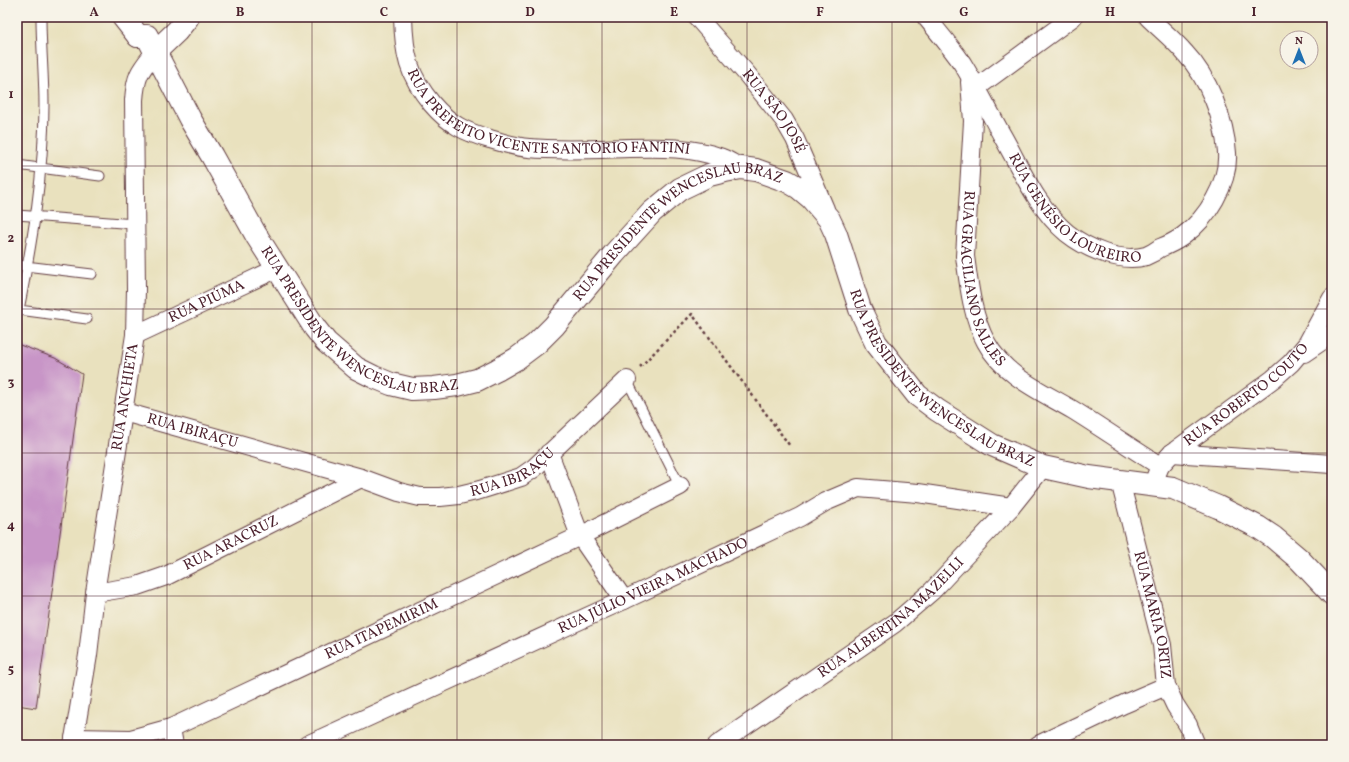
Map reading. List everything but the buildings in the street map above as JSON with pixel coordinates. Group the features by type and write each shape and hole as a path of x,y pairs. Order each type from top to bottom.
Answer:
{"street":[{"name":"RUA PRESIDENTE WENCESLAU BRAZ","path":"123,17 138,36 147,36 190,119 256,235 315,328 326,342 356,368 374,378 412,389 434,388 457,385 477,380 496,370 516,359 536,344 554,326 614,254 652,212 680,189 709,176 725,171 740,168 756,170 787,181 799,188 811,198 829,218 836,234 860,308 876,343 917,395 937,410 992,445 1043,467 1067,473 1120,481 1156,475 1173,488 1218,507 1258,527 1273,537 1299,559 1332,594"},
{"path":"155,52 177,31 188,17"},
{"name":"RUA PREFEITO VICENTE SANTÓRIO FANTINI","path":"403,17 403,41 410,69 424,94 442,115 468,132 508,144 528,148 584,150 673,148 700,152 723,158 740,168"},
{"name":"RUA SÃO JOSÉ","path":"697,17 746,73 784,120 795,139 829,218"},
{"name":"RUA GRACILIANO SALLES","path":"926,17 950,46 972,81 973,120 965,256 978,326 986,343 1000,361 1019,378 1073,410 1156,475"},
{"path":"972,81 1073,17"},
{"name":"RUA GENÉSIO LOUREIRO","path":"972,81 1035,194 1051,216 1067,232 1085,245 1107,254 1125,257 1146,256 1183,236 1198,222 1210,206 1219,189 1226,171 1227,153 1223,126 1202,75 1186,53 1148,17"},
{"name":"RUA ANCHIETA","path":"74,742 88,655 95,593 124,412 127,379 135,336 135,86 139,72 155,52"},
{"name":"RUA PIÚMA","path":"135,336 278,268"},
{"name":"RUA ROBERTO COUTO","path":"1156,475 1172,453 1273,379 1291,363 1308,344 1332,298"},
{"path":"1291,363 1332,334"},
{"name":"RUA IBIRAÇU","path":"124,412 361,478 399,492 420,497 459,495 521,477 534,468 627,380"},
{"path":"549,453 580,536 624,600"},
{"path":"1172,453 1332,464"},
{"name":"RUA ALBERTINA MAZELLI","path":"717,745 895,623 932,591 1011,507 1043,467"},
{"name":"RUA ARACRUZ","path":"95,593 137,586 166,576 361,478"},
{"name":"RUA MARIA ORTIZ","path":"1120,481 1162,645 1166,686 1175,705 1188,725 1196,745"},
{"name":"RUA ITAPEMIRIM","path":"74,742 131,739 171,728 580,536 680,486"},
{"name":"RUA JÚLIO VIEIRA MACHADO","path":"307,745 624,600 800,517 825,502 858,488 918,493 1011,507"},
{"path":"1038,745 1124,704 1166,686"},
{"path":"171,728 174,745"}],"lane":[{"path":"41,17 44,105 40,168 28,266 18,309 87,319"},
{"path":"17,165 100,176"},
{"path":"17,215 135,224"},
{"path":"17,264 92,274"},
{"path":"627,380 680,486"}],"path":[{"path":"627,380 692,314 790,446"}]}
